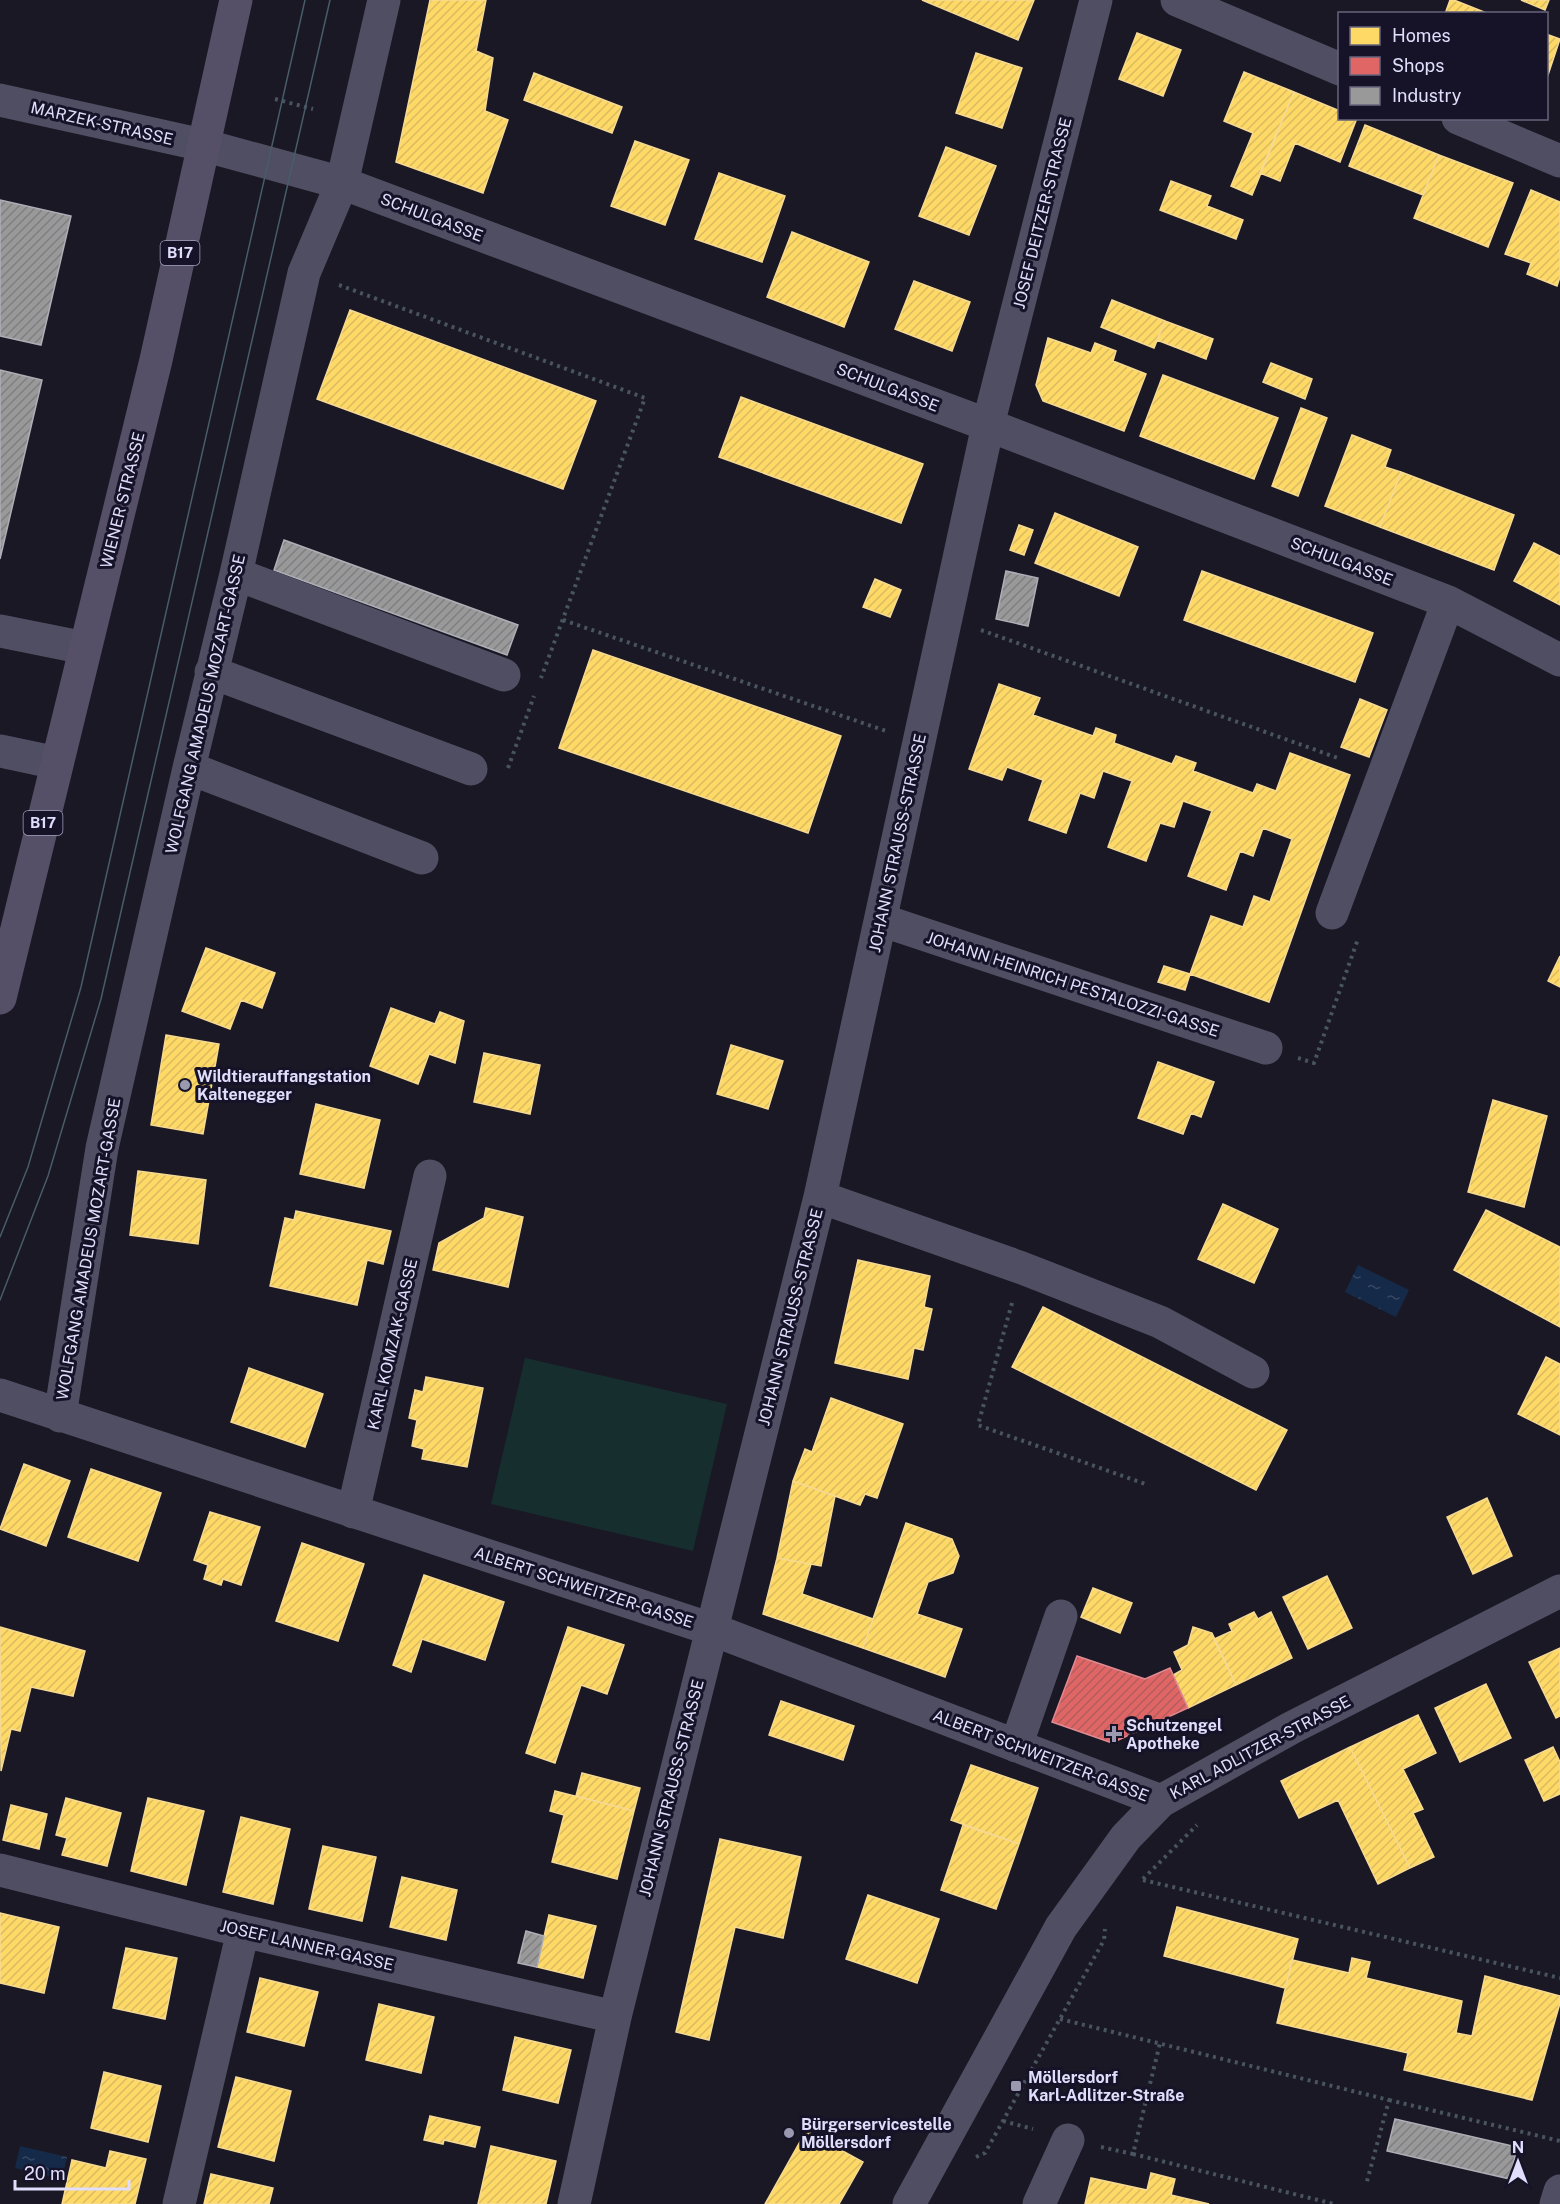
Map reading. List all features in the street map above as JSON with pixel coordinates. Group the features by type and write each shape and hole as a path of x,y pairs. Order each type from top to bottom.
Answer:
{"main road":[{"name":"WIENER STRASSE","path":"0,998 156,360 236,0"}],"street":[{"name":"WOLFGANG AMADEUS MOZART-GASSE","path":"60,1416 102,1148 304,273 342,183 384,0"},
{"name":"JOSEF DEITZER-STRASSE","path":"988,425 1096,0"},
{"path":"1177,0 1338,68"},
{"name":"MARZEK-STRASSE","path":"0,100 203,145"},
{"path":"1463,120 1560,161"},
{"name":"SCHULGASSE","path":"203,145 342,183 988,425 1448,602 1560,660"},
{"name":"JOHANN STRAUSS-STRASSE","path":"574,2204 615,2017 820,1197 988,425"},
{"path":"236,574 504,675"},
{"path":"1332,913 1448,602"},
{"path":"0,631 86,648"},
{"path":"212,672 471,769"},
{"path":"0,751 57,763"},
{"path":"189,768 422,858"},
{"name":"JOHANN HEINRICH PESTALOZZI-GASSE","path":"881,920 1266,1048"},
{"name":"KARL KOMZAK-GASSE","path":"353,1512 430,1176"},
{"path":"820,1197 1022,1268 1160,1323 1253,1372"},
{"name":"ALBERT SCHWEITZER-GASSE","path":"0,1395 711,1629 1161,1801"},
{"name":"KARL ADLITZER-STRASSE","path":"909,2204 1061,1928 1126,1837 1161,1801 1291,1728 1560,1592"},
{"path":"1016,1746 1061,1616"},
{"name":"JOSEF LANNER-GASSE","path":"0,1870 243,1931 615,2017"},
{"path":"179,2204 243,1931"},
{"path":"1039,2204 1068,2140"},
{"path":"1556,2204 1560,2191"}],"path":[{"path":"275,99 313,110"},
{"path":"304,273 645,398 539,684"},
{"path":"946,618 1338,758"},
{"path":"563,620 919,743"},
{"path":"471,769 504,779 535,695"},
{"path":"1266,1048 1314,1063 1363,926 1332,913"},
{"path":"1022,1268 978,1425 1148,1485"},
{"path":"1135,1887 1203,1818"},
{"path":"1142,1880 1560,1978"},
{"path":"970,2161 986,2153 1104,1940 1106,1924"},
{"path":"1060,2019 1560,2140"},
{"path":"1133,2154 1160,2043"},
{"path":"1366,2185 1389,2100"},
{"path":"1003,2121 1068,2140 1334,2204"}],"green space":[{"path":"525,1358 727,1404 693,1551 491,1504"}],"water":[{"path":"1358,1265 1409,1290 1396,1317 1345,1292"},
{"path":"20,2146 67,2157 62,2179 15,2168"}],"building: Homes":[{"path":"430,0 486,0 476,51 493,58 485,111 508,120 483,193 396,162"},
{"path":"922,0 1034,0 1018,40"},
{"path":"1450,0 1454,0 1484,12 1446,12"},
{"path":"1521,0 1549,0 1545,10"},
{"path":"1137,33 1181,50 1163,96 1119,79"},
{"path":"1548,35 1560,39 1548,75"},
{"path":"976,53 1022,68 1002,128 956,113"},
{"path":"1244,72 1294,92 1252,195 1231,186 1253,133 1224,121"},
{"path":"534,73 622,107 612,133 524,100"},
{"path":"1294,92 1338,110 1338,120 1356,120 1340,162 1295,143 1280,181 1260,173"},
{"path":"1365,125 1439,155 1423,195 1349,166"},
{"path":"635,141 689,160 665,225 611,206"},
{"path":"946,147 996,166 969,235 919,216"},
{"path":"1439,155 1513,183 1488,247 1414,218"},
{"path":"719,173 785,196 762,262 695,239"},
{"path":"1171,181 1211,196 1207,206 1243,220 1236,239 1160,210"},
{"path":"1531,190 1560,202 1560,277 1557,286 1527,274 1531,263 1505,254"},
{"path":"792,232 869,262 844,327 767,297"},
{"path":"914,281 970,302 952,351 895,329"},
{"path":"1112,300 1165,321 1154,348 1101,327"},
{"path":"350,310 596,401 563,489 317,399"},
{"path":"1165,321 1213,339 1206,359 1157,340"},
{"path":"1048,338 1091,353 1095,343 1116,351 1113,361 1146,374 1124,431 1043,401 1036,385"},
{"path":"1271,363 1312,379 1305,399 1263,382"},
{"path":"1163,375 1278,418 1254,479 1140,436"},
{"path":"741,397 923,464 901,523 719,457"},
{"path":"1301,408 1327,418 1298,496 1272,486"},
{"path":"1352,435 1391,450 1385,467 1401,472 1380,527 1325,506"},
{"path":"1401,472 1514,515 1494,570 1380,527"},
{"path":"1055,513 1138,547 1119,596 1035,563"},
{"path":"1019,525 1033,530 1024,555 1010,550"},
{"path":"1534,543 1560,556 1560,605 1514,581"},
{"path":"1202,571 1373,633 1355,682 1184,620"},
{"path":"875,579 901,590 890,617 863,607"},
{"path":"593,650 841,736 808,833 559,748"},
{"path":"999,684 1040,698 1033,715 1093,736 1096,728 1116,735 1114,743 1172,764 1176,756 1196,763 1193,771 1253,793 1257,784 1276,791 1290,753 1350,775 1269,1002 1190,974 1211,916 1243,927 1254,896 1270,902 1292,839 1263,828 1253,856 1240,851 1226,890 1188,876 1212,811 1183,801 1174,827 1160,823 1146,861 1108,847 1132,781 1103,771 1094,798 1080,793 1066,833 1029,820 1043,780 1007,767 1002,780 969,769"},
{"path":"1360,699 1387,710 1369,757 1341,747"},
{"path":"206,948 275,973 262,1008 241,1000 230,1029 182,1011"},
{"path":"1560,956 1560,987 1548,981"},
{"path":"1164,966 1190,974 1185,990 1158,982"},
{"path":"391,1008 435,1024 440,1012 464,1021 455,1063 429,1054 418,1084 370,1066"},
{"name":"Wildtierauffangstation Kaltenegger","path":"166,1035 219,1044 203,1134 151,1125"},
{"path":"731,1045 783,1061 768,1109 717,1094"},
{"path":"484,1053 540,1065 530,1114 474,1102"},
{"path":"1158,1062 1214,1082 1201,1117 1191,1113 1183,1134 1138,1118"},
{"path":"1493,1100 1547,1116 1524,1207 1468,1192"},
{"path":"316,1104 380,1120 364,1188 300,1174"},
{"path":"138,1171 206,1180 198,1244 130,1235"},
{"path":"1223,1204 1278,1229 1254,1283 1198,1259"},
{"path":"486,1208 523,1217 508,1287 433,1270 439,1243 484,1218"},
{"path":"1486,1210 1560,1247 1560,1327 1454,1270"},
{"path":"296,1211 391,1231 383,1264 367,1260 357,1305 270,1286 285,1218 294,1220"},
{"path":"858,1260 930,1276 924,1307 932,1309 923,1350 914,1348 908,1379 835,1363"},
{"path":"1043,1307 1287,1430 1256,1490 1012,1367"},
{"path":"1546,1357 1560,1364 1560,1435 1518,1414"},
{"path":"249,1368 323,1394 305,1447 231,1422"},
{"path":"426,1377 483,1388 467,1467 422,1459 424,1449 412,1446 417,1420 409,1418 415,1390 423,1392"},
{"path":"831,1398 903,1424 877,1498 865,1494 860,1505 793,1481 805,1449 812,1452"},
{"path":"24,1464 70,1481 46,1546 0,1529"},
{"path":"91,1469 161,1493 138,1561 68,1537"},
{"path":"793,1481 835,1496 821,1566 777,1558"},
{"path":"1487,1498 1512,1556 1473,1574 1447,1517"},
{"path":"210,1512 260,1527 241,1585 223,1579 221,1585 204,1579 208,1565 194,1560"},
{"path":"906,1523 952,1539 959,1556 953,1573 928,1582 917,1614 962,1629 945,1677 863,1648"},
{"path":"302,1543 364,1564 338,1641 276,1621"},
{"path":"777,1558 811,1564 802,1594 873,1619 863,1648 763,1614"},
{"path":"424,1575 504,1602 485,1660 422,1639 411,1672 393,1665"},
{"path":"1327,1576 1352,1628 1308,1649 1283,1597"},
{"path":"1093,1588 1132,1603 1120,1633 1081,1617"},
{"path":"1254,1612 1258,1619 1271,1612 1292,1658 1236,1685 1214,1639 1232,1631 1229,1624"},
{"path":"0,1627 85,1651 73,1696 31,1687 20,1731 11,1729 1,1771"},
{"path":"568,1627 624,1645 607,1694 581,1685 555,1763 526,1753"},
{"path":"1193,1627 1212,1633 1236,1685 1188,1708 1173,1675 1182,1670 1174,1652 1188,1645"},
{"path":"1560,1648 1560,1716 1556,1718 1529,1662"},
{"path":"1486,1684 1511,1738 1460,1762 1435,1708"},
{"path":"781,1701 854,1726 843,1760 769,1735"},
{"path":"1418,1715 1436,1753 1403,1769 1423,1809 1413,1813 1434,1857 1410,1868 1350,1747"},
{"path":"1350,1747 1410,1868 1378,1884 1338,1800 1299,1818 1281,1781"},
{"path":"1553,1747 1560,1762 1560,1794 1544,1801 1525,1760"},
{"path":"971,1765 1038,1788 1019,1844 951,1820"},
{"path":"582,1773 640,1788 634,1811 576,1796"},
{"path":"555,1791 634,1811 617,1879 552,1862 564,1815 550,1811"},
{"path":"66,1798 121,1813 107,1866 62,1855 67,1838 56,1835"},
{"path":"148,1798 204,1811 186,1885 131,1871"},
{"path":"11,1805 47,1814 39,1849 3,1840"},
{"path":"241,1817 290,1829 273,1904 223,1892"},
{"path":"963,1825 1019,1844 996,1909 941,1890"},
{"path":"720,1839 801,1857 783,1938 735,1927 709,2040 676,2032"},
{"path":"323,1846 376,1857 362,1921 309,1909"},
{"path":"402,1877 457,1890 446,1940 390,1927"},
{"path":"868,1895 939,1919 917,1983 846,1959"},
{"path":"1177,1907 1298,1939 1285,1988 1164,1956"},
{"path":"0,1913 59,1927 44,1993 0,1983"},
{"path":"549,1915 596,1926 583,1978 537,1967"},
{"path":"126,1948 177,1958 165,2019 113,2008"},
{"path":"1352,1958 1370,1962 1366,1978 1462,2001 1456,2033 1472,2036 1485,1976 1560,1996 1560,2003 1532,2100 1404,2070 1408,2053 1277,2023 1292,1960 1349,1973"},
{"path":"260,1978 318,1992 304,2046 247,2032"},
{"path":"379,2004 434,2017 421,2073 366,2060"},
{"path":"515,2037 571,2050 558,2103 503,2090"},
{"path":"104,2072 161,2086 148,2142 91,2128"},
{"path":"236,2077 291,2091 274,2161 218,2147"},
{"path":"430,2116 480,2127 475,2147 444,2140 443,2144 424,2140"},
{"path":"806,2131 863,2162 839,2204 765,2204"},
{"path":"491,2146 556,2161 546,2204 478,2204"},
{"path":"110,2151 146,2159 135,2204 62,2204 72,2160 106,2168"},
{"path":"1151,2173 1175,2179 1171,2195 1209,2204 1085,2204 1091,2178 1147,2190"},
{"path":"211,2174 273,2188 269,2204 204,2204"}],"building: Shops":[{"path":"1077,1656 1145,1679 1170,1668 1188,1708 1112,1743 1052,1722"}],"building: Industry":[{"path":"0,200 71,216 41,345 0,336"},
{"path":"0,370 42,380 0,559"},
{"path":"284,540 518,625 507,655 274,570"},
{"path":"1006,571 1038,578 1028,626 996,619"},
{"path":"526,1931 544,1936 537,1967 518,1963"},
{"path":"1395,2119 1517,2147 1510,2179 1387,2151"}],"tram line":[{"path":"0,1237 28,1167 81,987 305,0"},
{"path":"0,1300 48,1176 101,999 330,0"}],"place":[{"name":"Wildtierauffangstation Kaltenegger","path":"185,1085"},
{"name":"Schutzengel Apotheke","path":"1114,1734"},
{"name":"Möllersdorf Karl-Adlitzer-Straße","path":"1016,2086"},
{"name":"Bürgerservicestelle Möllersdorf","path":"789,2133"}]}
